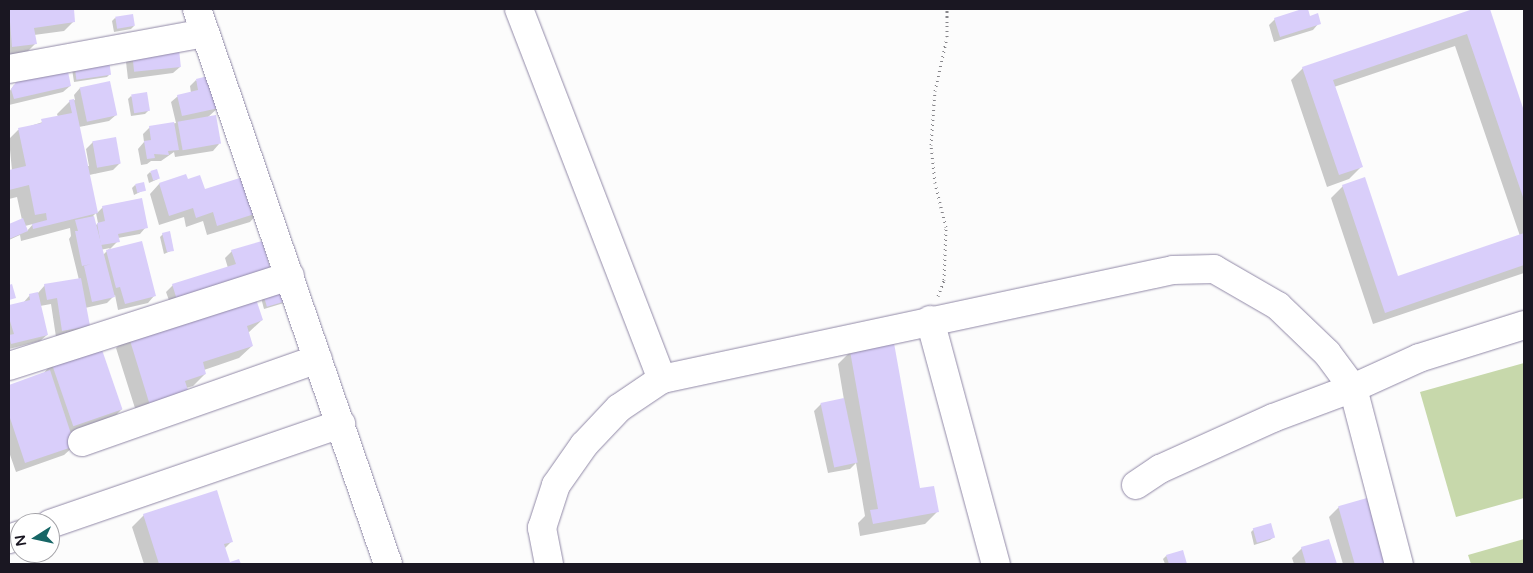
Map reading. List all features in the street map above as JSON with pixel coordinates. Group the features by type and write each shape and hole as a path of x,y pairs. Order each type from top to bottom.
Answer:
{"street":[{"path":"519,9 662,379"},
{"path":"9,69 201,21 388,564"},
{"path":"549,564 542,528 556,485 584,445 619,408 662,379 930,320 1173,270 1214,269 1278,306 1327,353 1353,388 1399,564"},
{"path":"9,366 290,276"},
{"path":"930,320 996,564"},
{"path":"1136,484 1160,469 1273,418 1353,388 1418,358 1524,325"},
{"path":"82,442 318,359"},
{"path":"60,521 341,424"}],"path":[{"path":"930,320 944,280 946,227 935,183 931,146 935,91 946,37 947,9"}],"green space":[{"path":"1524,363 1524,498 1456,517 1420,392"},
{"path":"1524,539 1524,564 1471,564 1468,555"}],"building":[{"path":"9,9 74,9 75,22 34,28 37,44 12,47"},
{"path":"1302,9 1308,9 1310,16 1318,13 1321,24 1280,37 1274,18"},
{"path":"1473,9 1490,9 1524,111 1524,200 1467,34 1333,80 1363,167 1339,175 1302,67"},
{"path":"133,14 135,26 117,29 115,17"},
{"path":"179,49 181,67 134,72 132,54"},
{"path":"109,60 111,75 76,80 74,65"},
{"path":"67,67 71,86 14,99 11,89 20,77"},
{"path":"212,75 219,108 182,116 177,95 198,90 196,79"},
{"path":"110,81 117,115 87,122 80,87"},
{"path":"147,92 150,111 134,113 131,95"},
{"path":"74,99 98,213 33,229 32,224 47,220 46,213 35,215 29,185 9,190 9,170 26,166 18,128 42,123 41,119 72,113 69,100"},
{"path":"216,115 221,144 183,150 178,122"},
{"path":"174,122 179,150 168,151 169,155 154,154 155,158 147,159 144,141 151,140 149,126"},
{"path":"116,137 121,164 97,168 92,141"},
{"path":"157,169 160,179 153,181 150,171"},
{"path":"186,174 188,179 200,175 205,189 246,176 251,190 245,191 247,200 256,197 261,212 217,226 213,212 196,218 193,208 169,216 159,183"},
{"path":"1365,177 1398,276 1524,233 1524,265 1385,313 1342,185"},
{"path":"144,182 146,191 137,193 135,184"},
{"path":"142,198 148,228 118,234 120,242 101,245 97,223 105,221 102,206"},
{"path":"94,216 115,297 92,302 84,266 91,264 82,266 75,231 78,231 75,220"},
{"path":"23,218 28,231 9,239 9,224"},
{"path":"170,231 174,251 167,252 162,233"},
{"path":"142,241 156,296 125,304 120,287 116,288 106,250"},
{"path":"262,241 271,271 177,300 172,284 236,264 231,250"},
{"path":"81,278 90,326 62,331 57,298 47,300 44,284"},
{"path":"284,283 289,300 267,307 262,289"},
{"path":"12,284 16,298 9,300 9,285"},
{"path":"38,292 48,335 11,344 9,335 14,334 9,318 9,305 30,300 29,294"},
{"path":"256,299 263,320 247,326 253,346 203,362 206,374 185,381 191,400 152,412 128,334"},
{"path":"894,343 920,488 934,486 939,512 873,524 870,510 878,509 850,351"},
{"path":"100,344 122,409 73,426 51,361"},
{"path":"50,370 75,446 25,463 9,415 9,385"},
{"path":"844,398 858,463 834,468 821,403"},
{"path":"217,490 233,542 224,544 230,562 239,559 241,564 159,564 143,514"},
{"path":"1367,498 1386,564 1355,564 1338,506"},
{"path":"1271,523 1275,537 1257,543 1253,528"},
{"path":"1329,539 1337,564 1306,564 1301,547"},
{"path":"1183,550 1187,564 1169,564 1166,555"}]}
